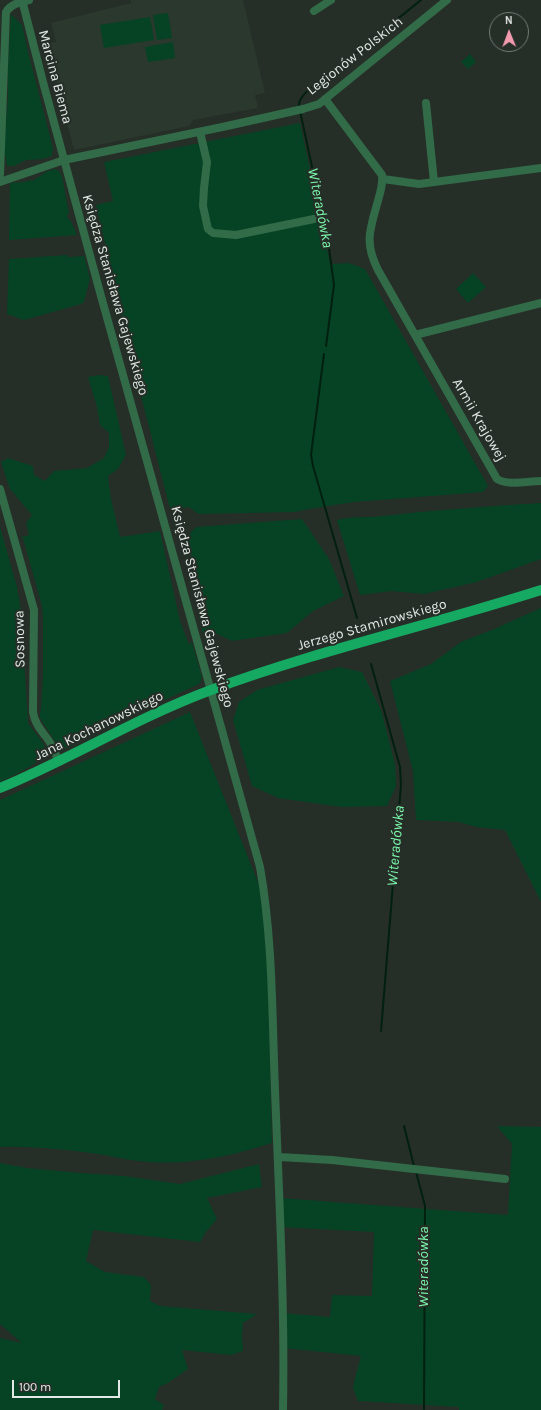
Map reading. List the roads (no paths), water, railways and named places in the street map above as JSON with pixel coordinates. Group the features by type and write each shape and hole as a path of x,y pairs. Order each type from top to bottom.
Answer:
{"main road":[{"name":"Jerzego Stamirowskiego","path":"211,690 257,674 368,640 541,590"},
{"name":"Jana Kochanowskiego","path":"0,788 59,762 159,711 211,690"}],"street":[{"path":"314,11 331,0"},
{"name":"Legionów Polskich","path":"0,182 64,160 300,110 318,104 447,0"},
{"path":"0,174 1,104 6,12 8,8 14,4 24,1"},
{"name":"Marcina Biema","path":"24,1 64,160"},
{"path":"325,99 377,168 383,179 419,184 541,168"},
{"path":"426,103 434,182"},
{"path":"200,132 207,162 203,206 208,229 213,233 236,234 314,219"},
{"name":"Księdza Stanisława Gajewskiego","path":"64,160 260,867 266,899 270,938 274,1068 279,1157 284,1343 283,1410"},
{"name":"Armii Krajowej","path":"383,179 370,230 369,246 372,258 378,270 497,479 501,482 541,481"},
{"path":"416,335 541,303"},
{"name":"Sosnowa","path":"0,489 34,610 34,718 37,725 49,741 59,762"},
{"path":"279,1157 332,1160 505,1179"}],"waterway":[{"name":"Witeradówka","path":"327,76 421,0"},
{"name":"Witeradówka","path":"299,107 299,103 303,95 321,81"},
{"name":"Witeradówka","path":"300,111 328,241 334,285 326,346"},
{"name":"Witeradówka","path":"324,354 311,455 357,618"},
{"name":"Witeradówka","path":"371,664 400,767 401,785 381,1031"},
{"name":"Witeradówka","path":"404,1126 414,1166"},
{"name":"Witeradówka","path":"416,1172 425,1206 424,1410"}]}
